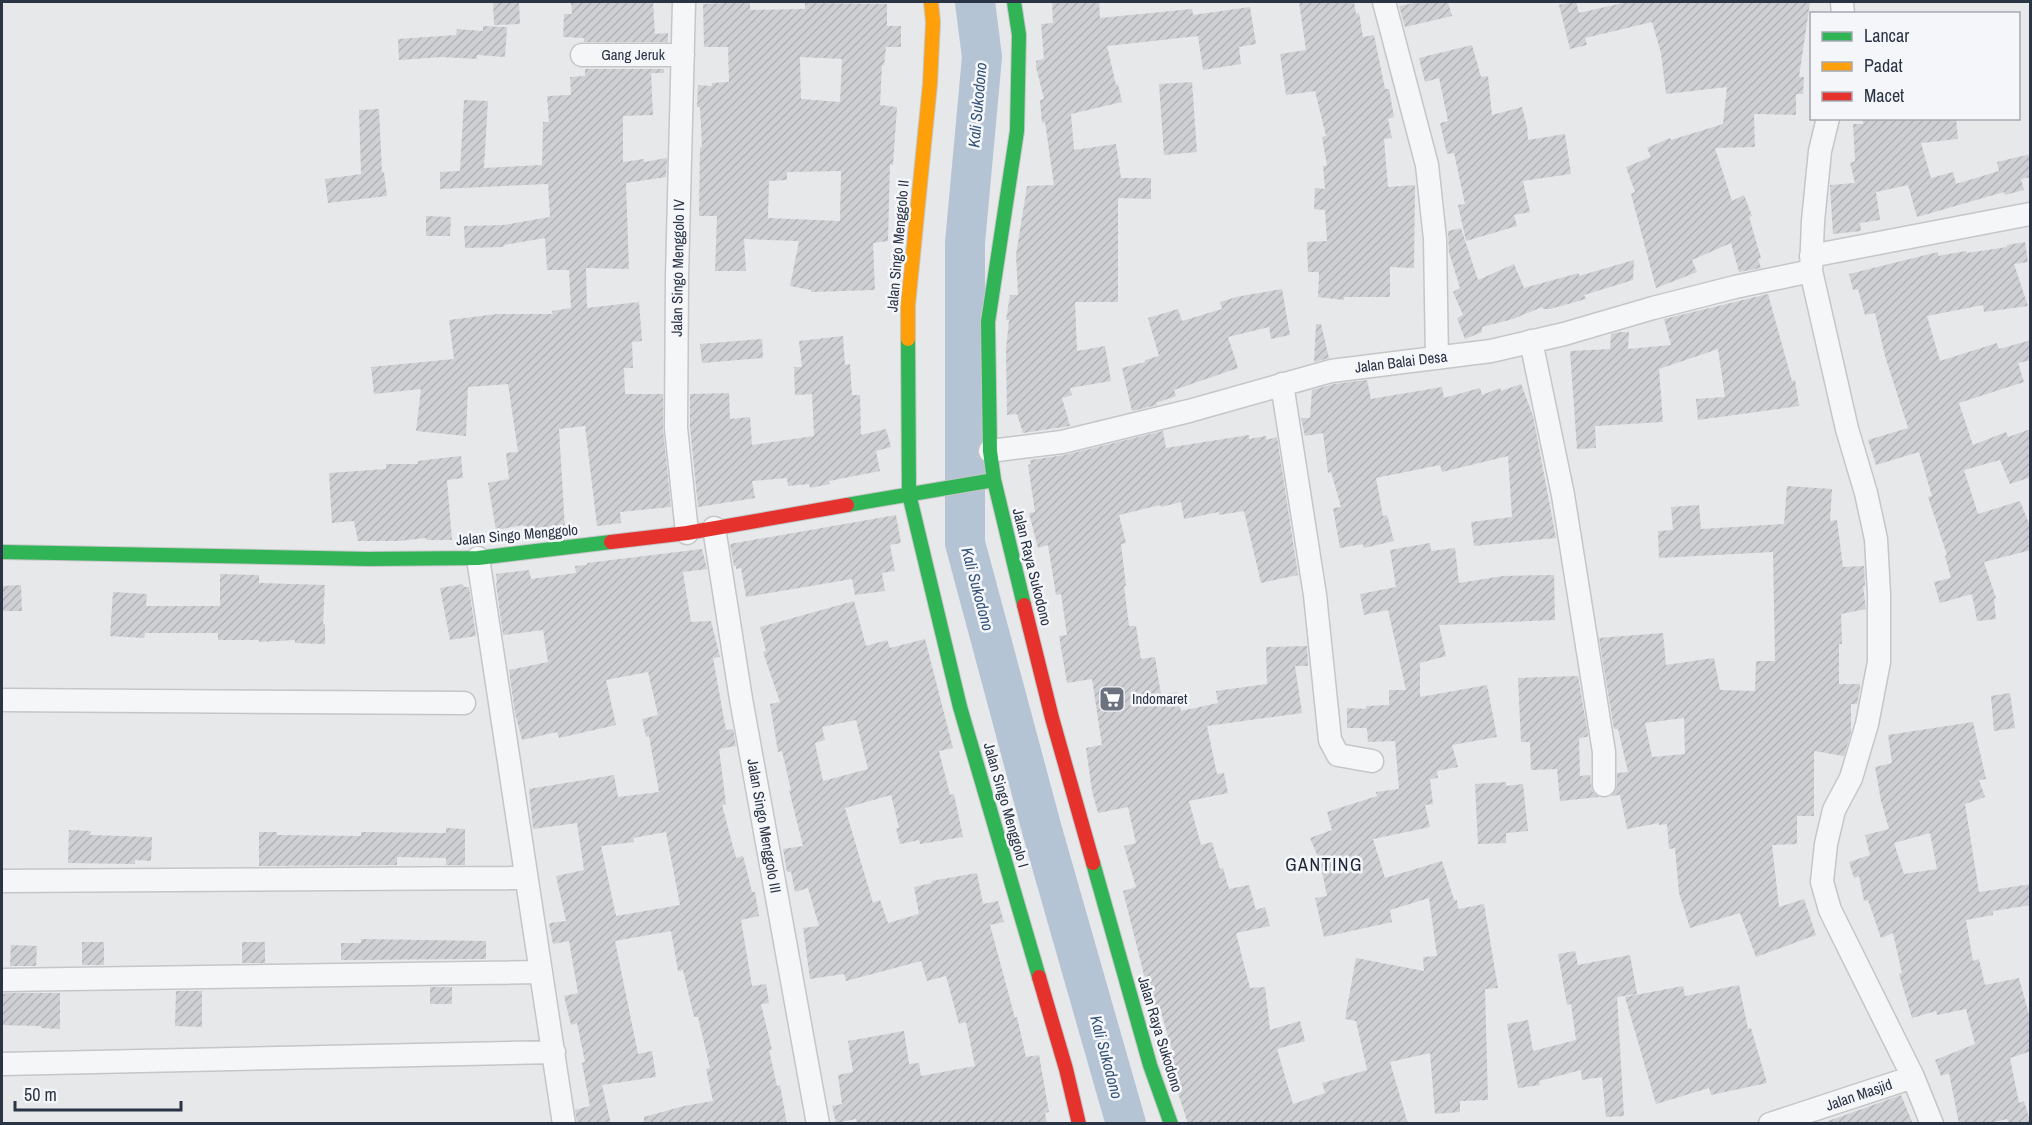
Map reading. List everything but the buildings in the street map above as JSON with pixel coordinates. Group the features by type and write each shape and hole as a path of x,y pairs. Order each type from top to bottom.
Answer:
{"street":[{"name":"Jalan Singo Menggolo IV","path":"684,2 677,277 676,428 687,533"},
{"name":"Jalan Singo Menggolo II","path":"909,494 908,305 930,84 933,22 931,2"},
{"name":"Jalan Raya Sukodono","path":"1014,2 1019,35 1017,131 988,322 989,481 1052,718 1150,1065 1171,1124"},
{"path":"1384,2 1427,165 1435,239 1437,357"},
{"name":"Gang Jeruk","path":"582,55 683,55"},
{"path":"1828,120 1821,152 1811,263 1847,429 1866,493 1876,539 1879,662 1867,724 1851,778 1834,810 1826,844 1822,882 1830,910 1895,1045 1913,1077 1932,1124"},
{"name":"Jalan Balai Desa","path":"990,451 1062,442 1189,411 1331,371 1491,351 1564,334 1811,263 2031,214"},
{"path":"1531,341 1565,507 1604,752 1604,784"},
{"path":"1282,384 1315,595 1330,740 1338,754 1372,761"},
{"name":"Jalan Singo Menggolo","path":"2,552 368,559 478,558 687,533 989,481"},
{"name":"Jalan Singo Menggolo I","path":"909,494 960,707 1066,1069 1079,1124"},
{"name":"Jalan Singo Menggolo III","path":"714,528 741,699 818,1124"},
{"path":"478,558 564,1124"},
{"path":"2,700 464,704"},
{"path":"2,881 526,878"},
{"path":"2,980 541,972"},
{"path":"2,1064 554,1052"},
{"name":"Jalan Masjid","path":"1770,1124 1913,1077"}],"waterway":[{"name":"Kali Sukodono","path":"975,2 982,57 965,243 965,543 1042,830 1126,1124"}],"traffic: fast":[{"path":"1014,2 1019,35 1017,131 988,322 990,451 994,480 1024,605"},
{"path":"908,339 909,494 960,707 1039,977"},
{"path":"847,505 994,480"},
{"path":"2,552 368,559 478,558 611,542"},
{"path":"1093,863 1150,1065 1171,1124"}],"traffic: slow":[{"path":"908,339 908,305 930,84 933,22 931,2"}],"traffic: jam":[{"path":"611,542 687,533 847,505"},
{"path":"1024,605 1052,718 1093,863"},
{"path":"1039,977 1066,1069 1079,1124"}],"place":[{"name":"Indomaret","path":"1112,699"}],"district":[{"name":"GANTING","path":"1324,865"}]}
